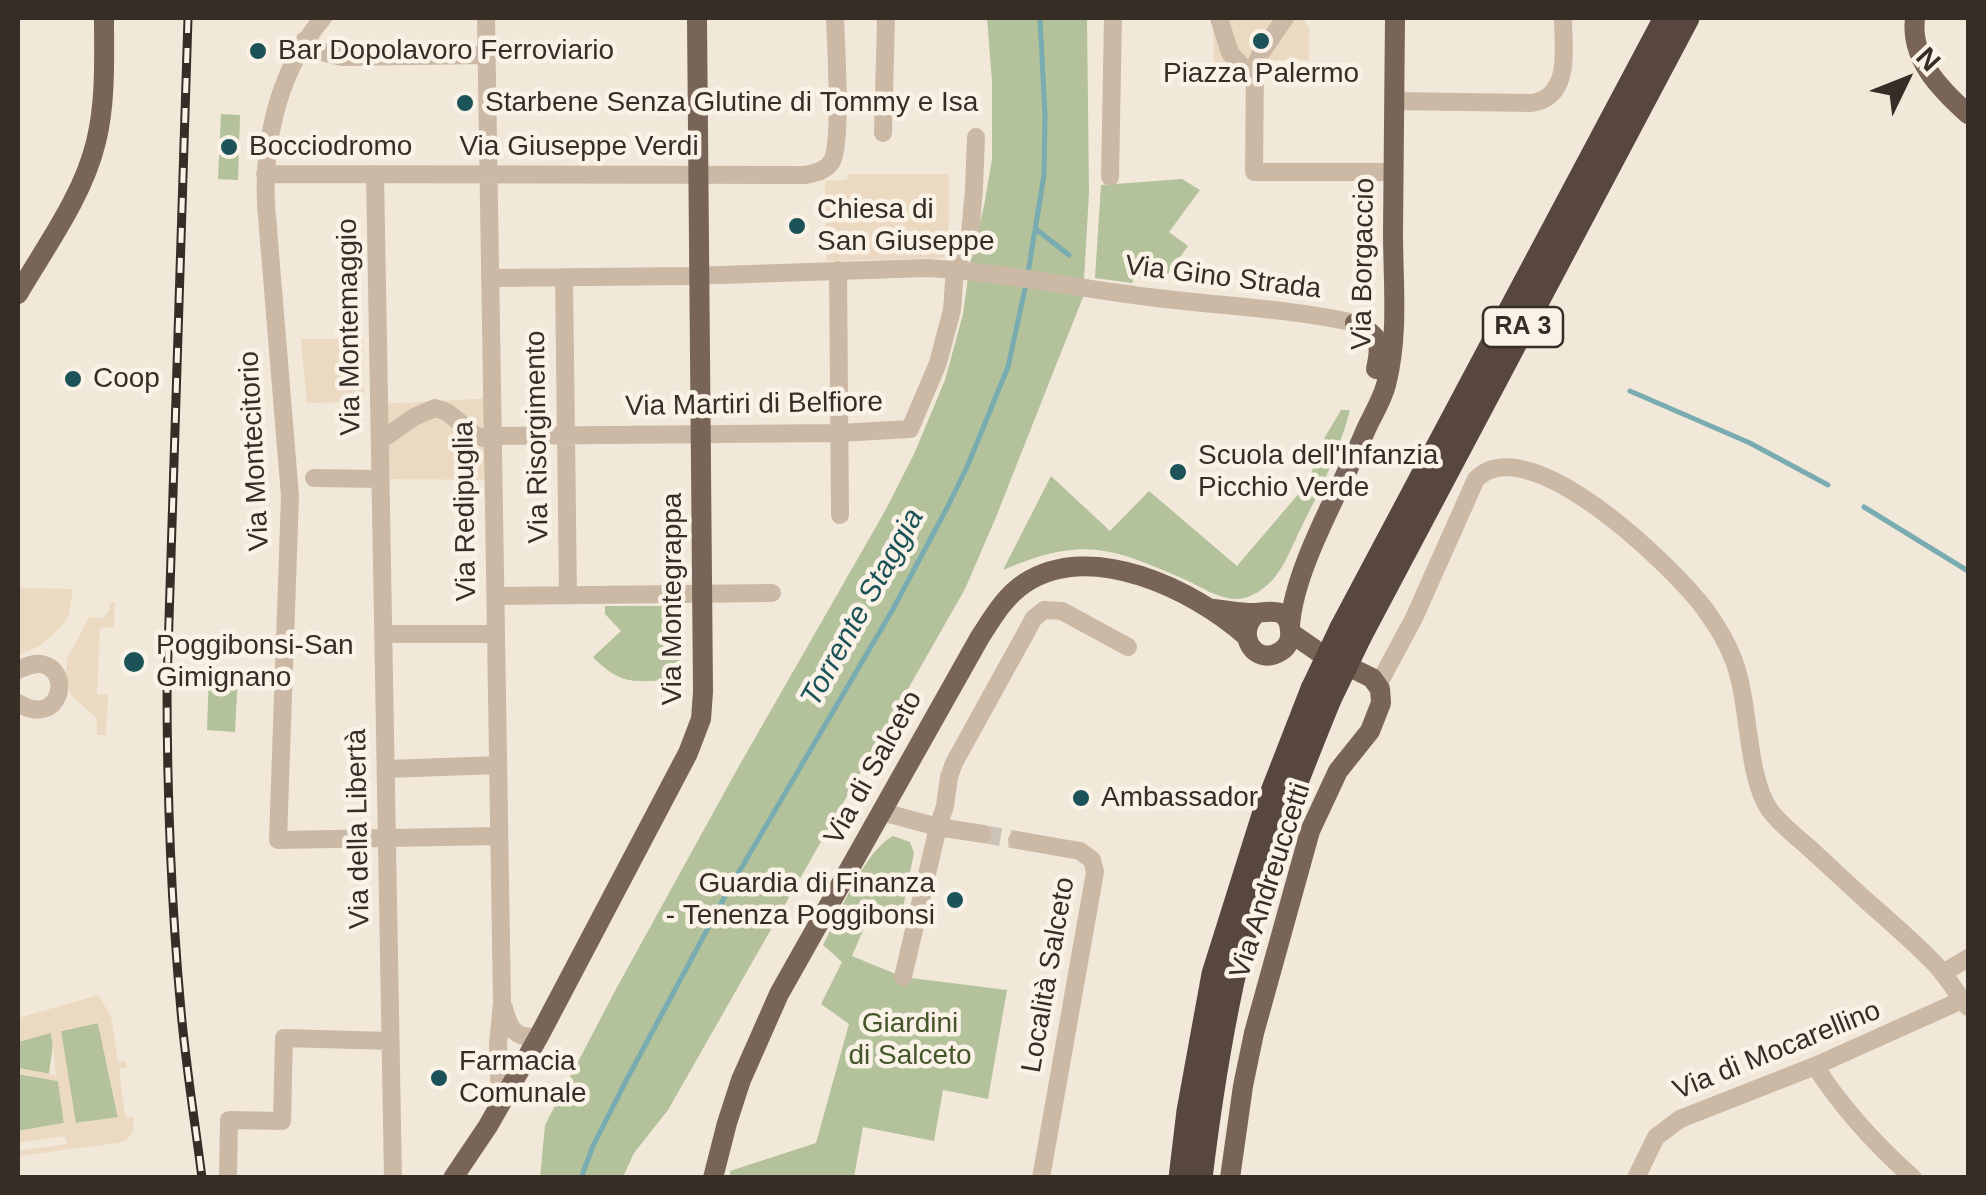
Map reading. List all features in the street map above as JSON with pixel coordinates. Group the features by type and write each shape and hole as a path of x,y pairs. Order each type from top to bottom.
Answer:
{"highway":[{"name":"RA 3","path":"1181,1178 1214,974 1274,787 1666,18"},
{"name":"RA 3","path":"1350,632 1688,18"},
{"name":"RA 3","path":"1200,1178 1233,978 1321,694"}],"main road":[{"path":"18,294 69,206 94,151 102,97 104,18"},
{"name":"Via Montegrappa","path":"453,1178 539,1036 696,736 702,707 698,18"},
{"name":"Via Borgaccio","path":"1289,635 1294,602 1309,554 1382,399 1392,356 1396,18"},
{"path":"1915,18 1916,42 1924,64 1968,114"},
{"path":"1356,324 1375,318 1383,310 1393,238"},
{"path":"1356,324 1374,336 1380,346 1365,430"},
{"name":"Via Borgaccio","path":"1260,612 1309,554"},
{"name":"Via di Salceto","path":"714,1176 737,1093 767,1020 994,615 1010,596 1023,584 1062,568 1110,568 1146,578 1211,609 1246,636"},
{"name":"Via di Salceto","path":"1211,609 1260,612"},
{"path":"1289,635 1279,653 1265,655 1252,648 1246,636 1248,623 1260,612 1276,611 1282,615 1289,635 1362,671 1378,684"},
{"name":"Via Andreuccetti","path":"1230,1178 1251,1044 1306,842 1338,771 1375,723 1381,704 1378,684"}],"street":[{"name":"Via Redipuglia","path":"486,18 500,836 500,1105"},
{"name":"Via Giuseppe Verdi","path":"266,174 805,175 820,171 830,164 836,138 835,18"},
{"path":"883,133 886,18"},
{"path":"1110,177 1114,18"},
{"path":"1219,18 1230,53 1254,79"},
{"path":"1286,18 1254,66 1254,172 1393,172"},
{"path":"1394,101 1532,104 1550,97 1560,83 1563,69 1564,18"},
{"path":"310,26 322,52 342,56 486,55"},
{"name":"Via Montecitorio","path":"310,26 278,106 266,174 290,486 278,840 500,836"},
{"path":"962,270 970,234 976,137"},
{"name":"Via Montemaggio","path":"375,174 380,479"},
{"name":"Via Gino Strada","path":"490,278 700,276 900,267 962,270 1356,324"},
{"path":"838,270 840,515"},
{"name":"Via Martiri di Belfiore","path":"492,438 910,429 933,377 962,270"},
{"name":"Via Risorgimento","path":"564,277 568,596"},
{"path":"380,441 434,408 444,410 475,435 492,438"},
{"path":"1378,684 1414,618 1476,479 1501,467 1531,472 1561,484 1622,528 1705,609 1735,664 1758,780 1767,804 1784,826 1918,948 1966,1004"},
{"path":"314,478 380,479"},
{"name":"Via della Libertà","path":"380,479 393,1178"},
{"path":"496,596 772,593"},
{"path":"904,977 954,763 1037,614 1050,608 1062,611 1128,647"},
{"path":"383,634 496,634"},
{"path":"19,671 34,664 49,667 60,686 56,700 46,708 33,710 19,702"},
{"path":"386,768 498,765"},
{"path":"882,812 983,834"},
{"name":"Località Salceto","path":"1017,840 1080,850 1092,860 1095,872 1041,1178"},
{"path":"1943,974 1968,958"},
{"path":"502,1003 512,1031 520,1036 539,1036"},
{"name":"Via di Mocarellino","path":"1636,1178 1656,1138 1669,1125 1966,1004"},
{"path":"228,1178 229,1120 282,1121 284,1038 390,1041"},
{"path":"1815,1066 1877,1144 1912,1177"}],"green space":[{"path":"987,18 1087,18 1089,193 1083,297 965,589 668,1110 634,1153 623,1177 540,1178 545,1125 739,766 885,511 945,380 963,314 992,159"},
{"name":"Bocciodromo","path":"221,114 240,115 238,180 218,179"},
{"path":"1182,179 1200,190 1169,232 1188,246 1163,281 1135,277 1132,283 1095,278 1101,185"},
{"path":"1341,410 1350,410 1322,486 1279,572 1253,595 1242,599 1223,597 1137,560 1096,550 1055,553 1003,570 1051,476 1110,531 1149,491 1237,566 1307,484 1325,437"},
{"path":"605,606 678,606 680,680 632,681 614,674 593,657 621,631 605,614"},
{"path":"209,673 238,675 235,732 207,730"},
{"name":"Giardini di Salceto","path":"893,836 910,842 914,853 901,918 891,925 864,928 852,956 903,977 1007,990 988,1099 943,1090 934,1141 863,1127 854,1177 730,1178 730,1171 816,1143 849,1024 821,1004 842,962 823,945 863,869"},
{"path":"98,1023 118,1118 75,1123 61,1031"},
{"path":"51,1032 49,1074 18,1068 18,1042"},
{"path":"18,1074 58,1081 64,1123 18,1131"}],"shaded area":[{"name":"Piazza Palermo","path":"1213,18 1303,18 1309,28 1309,60 1266,60 1243,72 1214,72"},
{"path":"848,174 949,174 949,258 826,261 825,181 847,180"},
{"path":"301,339 363,339 364,402 307,403"},
{"path":"492,398 493,480 380,479 379,404"},
{"path":"18,585 73,589 69,615 60,628 41,645 18,655"},
{"path":"115,602 114,627 100,628 97,694 108,695 106,735 97,735 97,718 70,692 67,659 89,617 103,618 110,603"},
{"path":"98,995 111,1016 118,1062 126,1061 127,1067 119,1069 125,1116 134,1117 133,1132 126,1141 18,1156 18,1151 67,1144 65,1136 18,1143 18,1131 64,1123 58,1081 18,1073 18,1068 56,1075 51,1033 18,1042 18,1018","holes":["98,1023 118,1117 76,1123 61,1031"]}],"waterway":[{"name":"Torrente Staggia","path":"1028,273 1044,175 1040,18"},
{"path":"1037,230 1069,255"},
{"name":"Torrente Staggia","path":"581,1178 627,1079 729,889 893,609 948,506 1008,367 1026,284"},
{"path":"1630,391 1750,443 1828,485"},
{"path":"1864,507 1968,571"}],"tunnel":[{"path":"983,834 1017,840"}],"railway":[{"path":"188,18 167,724 178,970 202,1178"}],"place":[{"name":"Piazza Palermo","path":"1261,41"},
{"name":"Bar Dopolavoro Ferroviario","path":"258,51"},
{"name":"Starbene Senza Glutine di Tommy e Isa","path":"465,103"},
{"name":"Bocciodromo","path":"229,147"},
{"name":"Chiesa di San Giuseppe","path":"797,226"},
{"name":"Coop","path":"73,379"},
{"name":"Scuola dell'Infanzia Picchio Verde","path":"1178,472"},
{"name":"Poggibonsi-San Gimignano","path":"134,662"},
{"name":"Ambassador","path":"1081,798"},
{"name":"Guardia di Finanza - Tenenza Poggibonsi","path":"955,900"},
{"name":"Farmacia Comunale","path":"439,1078"}]}
